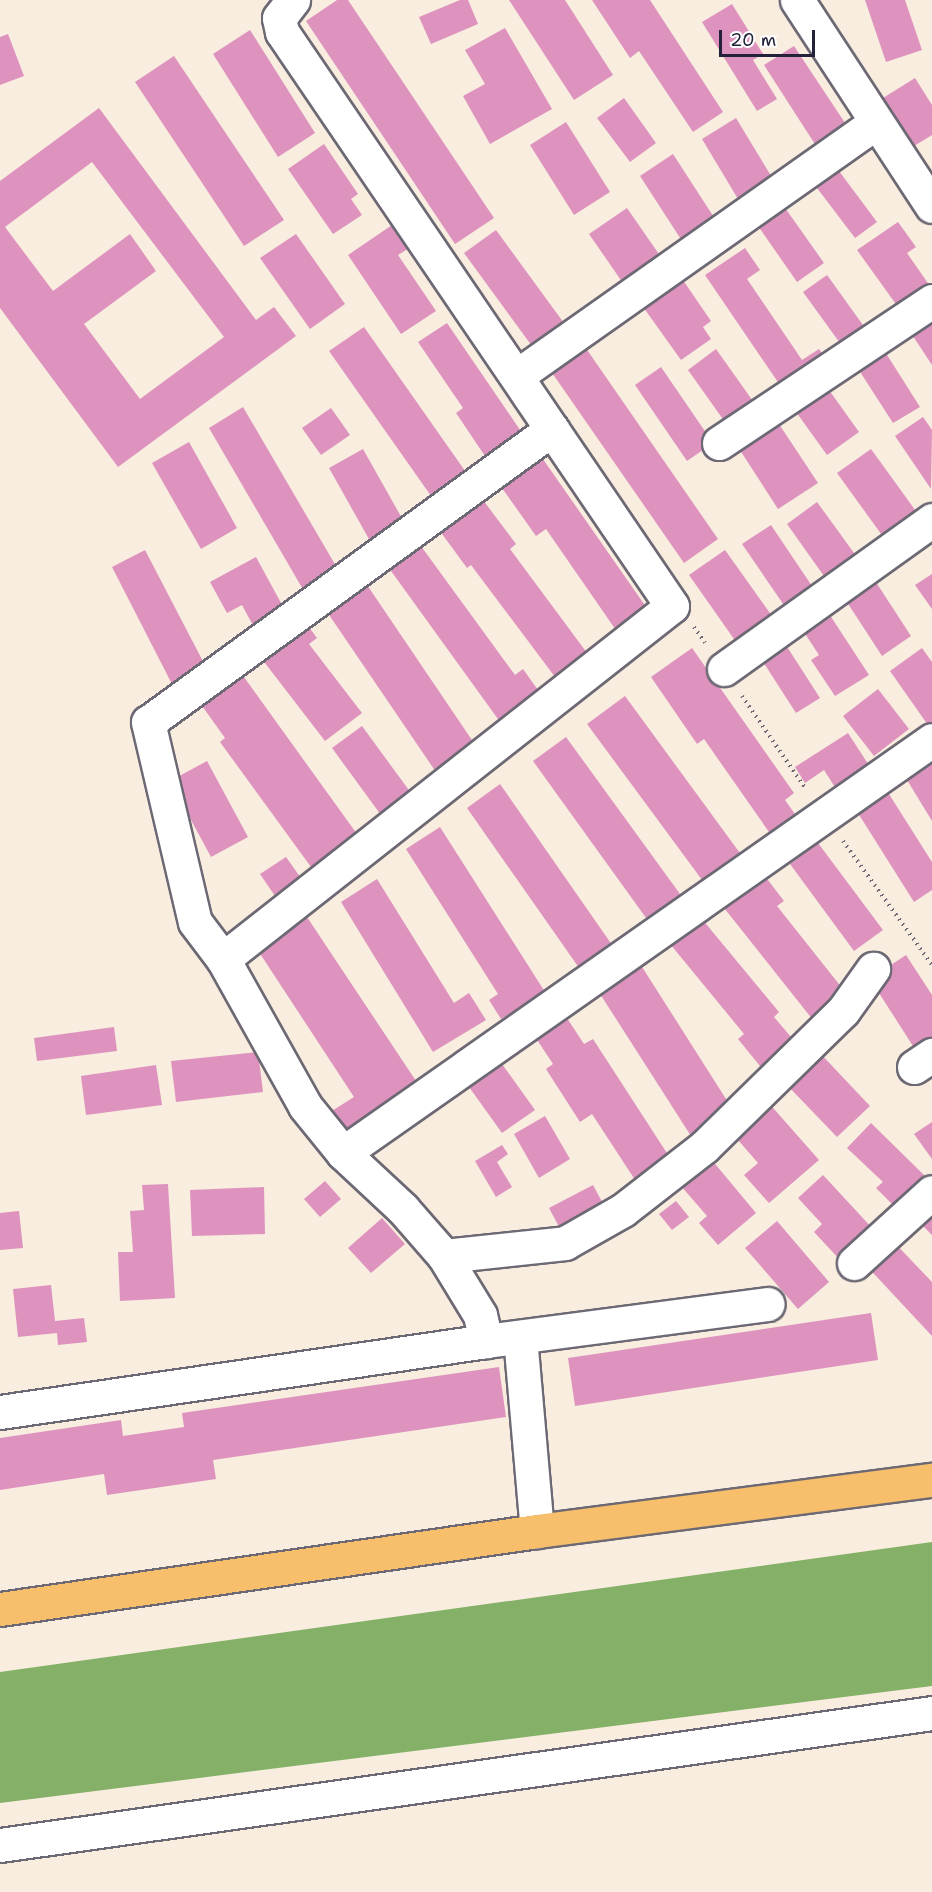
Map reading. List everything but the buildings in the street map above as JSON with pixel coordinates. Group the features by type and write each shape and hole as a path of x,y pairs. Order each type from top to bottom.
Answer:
{"main road":[{"path":"0,1609 537,1531 932,1480"}],"street":[{"path":"223,959 672,606 518,375 282,32 279,18 293,0"},
{"path":"797,0 932,206"},
{"path":"518,375 876,122"},
{"path":"719,443 932,302"},
{"path":"486,1341 480,1315 444,1256 403,1209 343,1153 305,1106 223,959 195,922 148,722 552,429"},
{"path":"724,669 932,520"},
{"path":"343,1153 823,814 932,740"},
{"path":"444,1256 565,1243 622,1210 704,1147 843,1011 873,969"},
{"path":"854,1263 932,1192"},
{"path":"0,1412 486,1341 768,1304"},
{"path":"520,1337 537,1531"},
{"path":"0,1845 932,1713"}],"path":[{"path":"672,606 682,611 823,814 932,965"}],"green space":[{"path":"932,1542 932,1686 0,1803 0,1672"}]}
